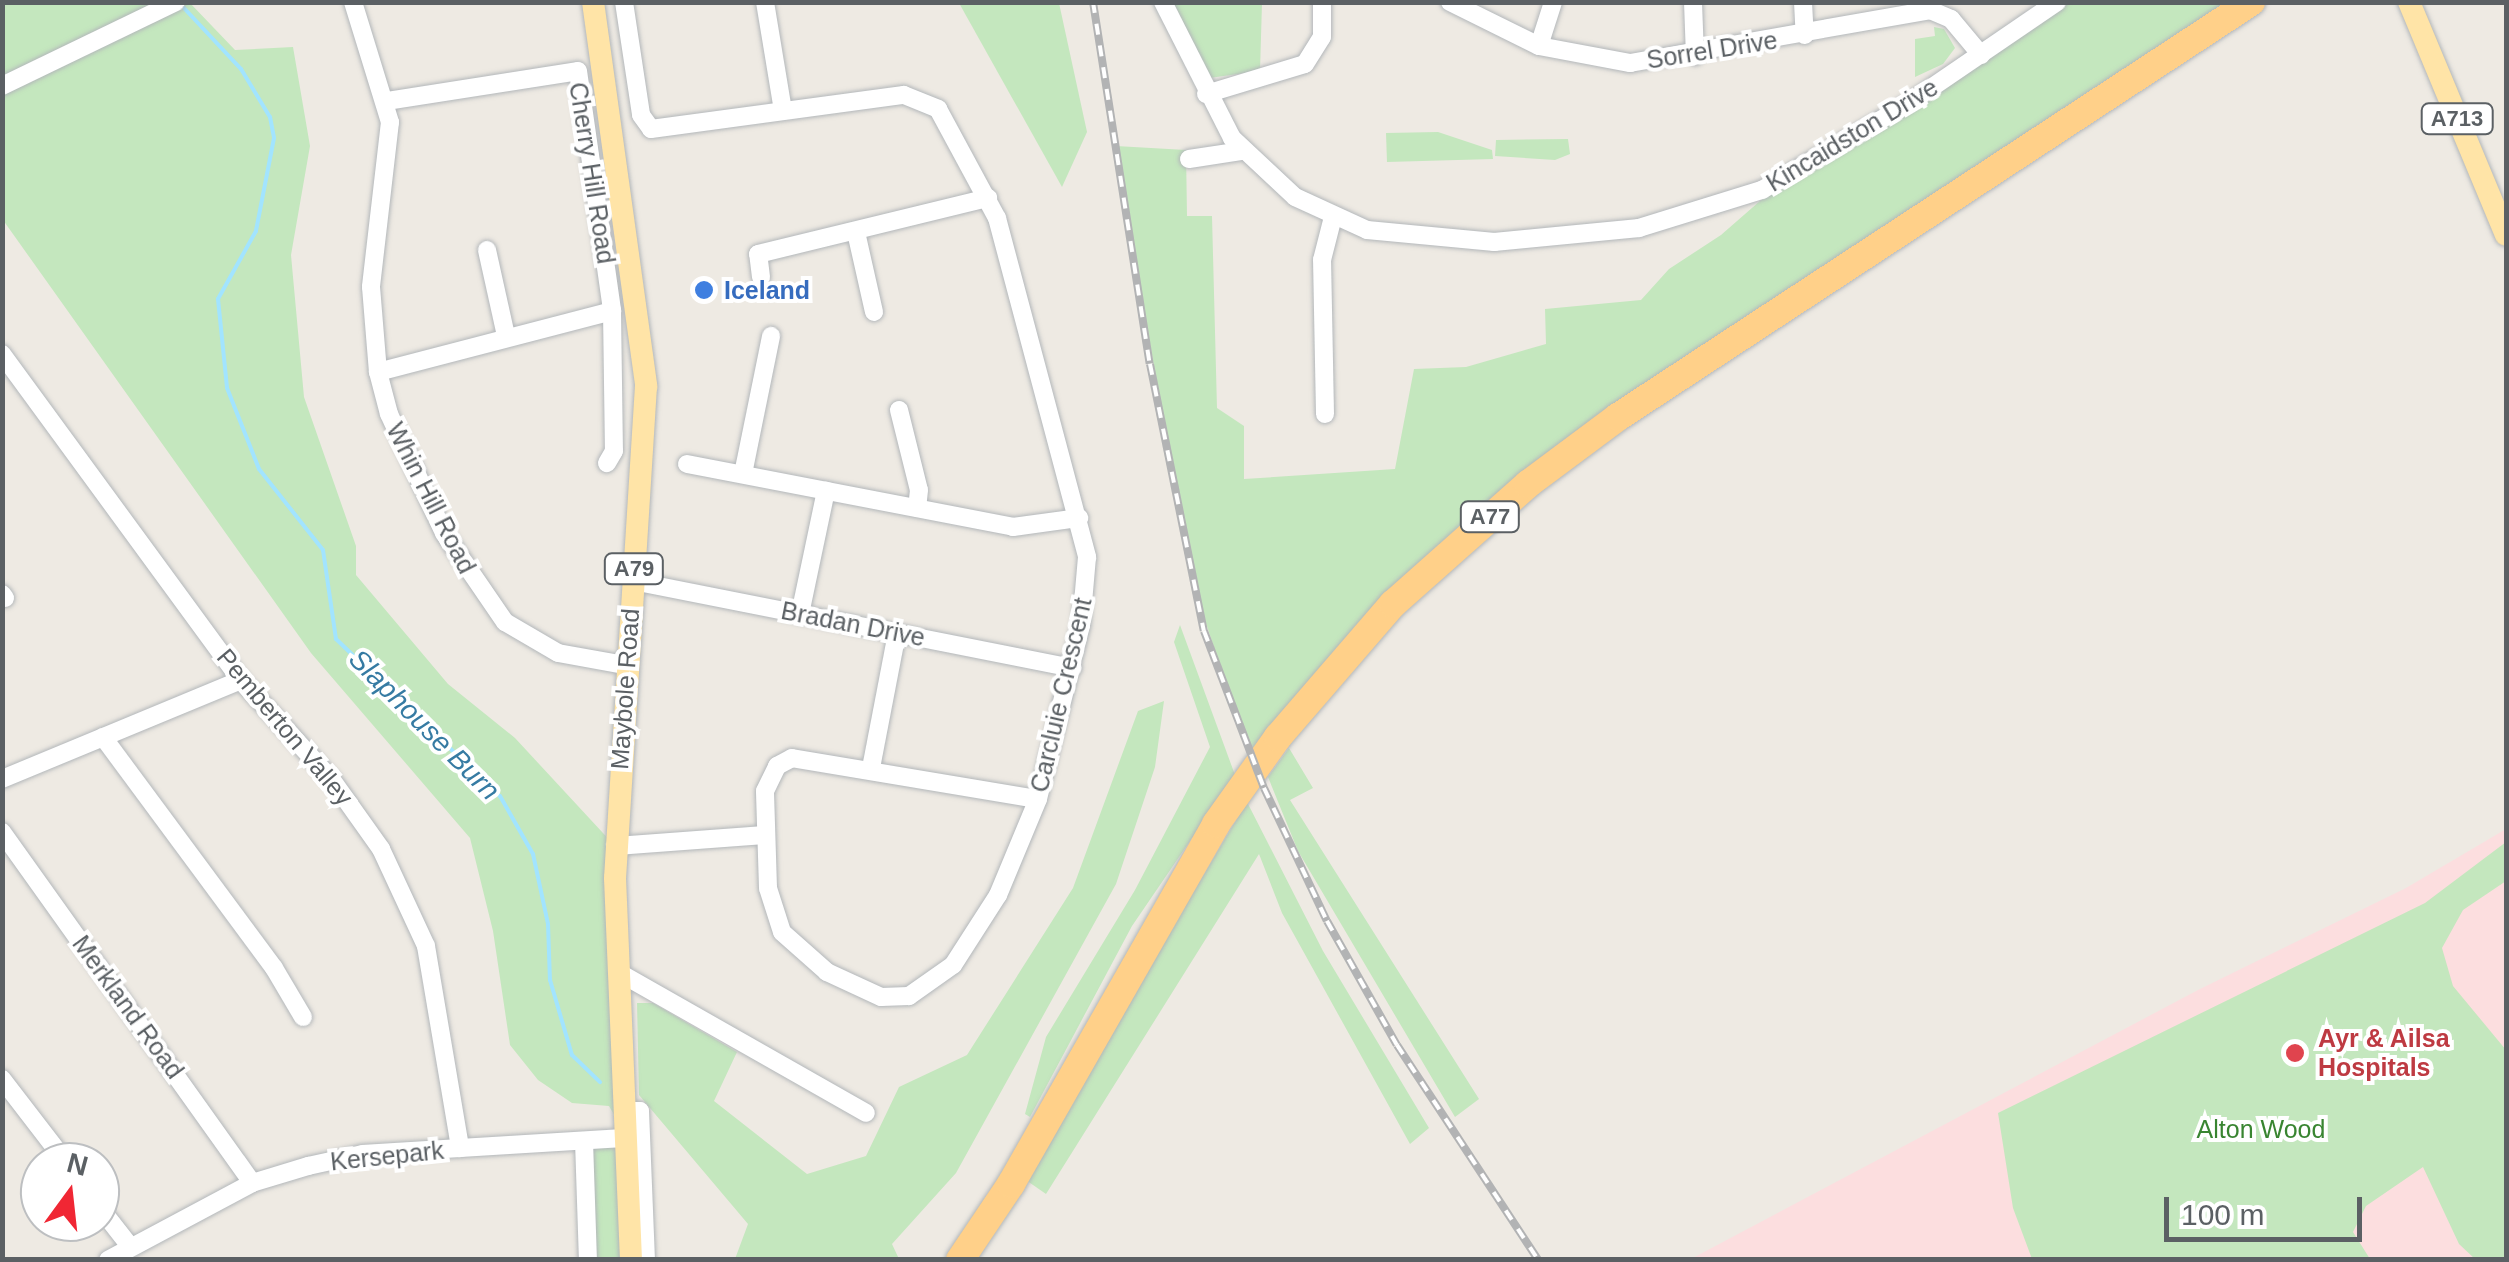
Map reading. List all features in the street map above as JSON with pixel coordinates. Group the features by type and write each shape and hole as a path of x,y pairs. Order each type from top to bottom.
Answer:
{"highway":[{"name":"A77","path":"960,1260 1011,1184 1216,824 1278,737 1393,604 1528,484 1618,417 2252,2"}],"main road":[{"name":"Maybole Road","path":"593,2 646,386 634,581 624,664 616,846 630,1260"},
{"name":"A713","path":"2409,2 2506,234"}],"street":[{"name":"Whin Hill Road","path":"353,2 390,122 371,287 378,372 418,479 479,592 528,640 558,654 624,664"},
{"path":"624,2 641,115 651,129 783,111 764,2"},
{"name":"Kincaidston Drive","path":"1164,2 1206,94 1242,151 1295,197 1333,217 1401,237 1494,242 1575,238 1692,214 1791,174 2057,2"},
{"path":"1206,94 1310,60 1322,37 1322,2"},
{"name":"Sorrel Drive","path":"1450,2 1539,46 1630,62 1695,56 1930,10 1951,19 1980,55"},
{"path":"1539,46 1554,2"},
{"path":"1693,2 1695,56"},
{"name":"Sorrel Drive","path":"1803,2 1804,35"},
{"path":"10,82 174,3"},
{"name":"Cherry Hill Road","path":"386,101 578,71 612,312 614,450 607,463"},
{"name":"Carcluie Crescent","path":"783,111 904,94 938,108 988,198 1079,518 1086,591 1072,668 1038,799 998,895 971,941 934,984 909,996 858,990 801,954 772,910 764,792 777,766 819,758 870,768"},
{"path":"1190,159 1242,151"},
{"path":"761,277 758,254 988,198"},
{"path":"1325,414 1322,260 1333,217"},
{"path":"856,232 874,312"},
{"path":"488,250 506,336"},
{"path":"378,372 506,336 612,312"},
{"path":"744,474 771,336"},
{"name":"Pemberton Valley","path":"2,354 241,680 356,810 402,888 426,946 460,1148"},
{"path":"899,410 920,490 916,508"},
{"path":"687,464 1013,527 1079,518"},
{"path":"800,614 826,490"},
{"name":"Bradan Drive","path":"634,581 1072,668"},
{"path":"896,633 870,768 1038,799"},
{"path":"2,779 241,680"},
{"path":"103,738 274,968 303,1018"},
{"name":"Merkland Road","path":"2,832 252,1182"},
{"path":"616,846 766,836"},
{"path":"618,972 866,1113"},
{"path":"2,1078 51,1142"},
{"path":"627,1111 640,1111 646,1260"},
{"name":"Kersepark","path":"108,1260 128,1245 252,1182 362,1154 627,1138"},
{"path":"584,1141 588,1260"},
{"path":"120,1234 128,1245"}],"shaded area":[{"name":"Alton Wood","path":"2506,829 2506,1259 1689,1260 2198,990 2406,888"}],"green space":[{"path":"2,3 170,3 17,77 176,3 190,3 235,50 293,47 310,146 291,255 304,397 356,546 356,575 448,684 515,738 615,846 627,1094 631,1259 588,1259 584,1141 627,1137 609,1106 572,1103 538,1080 510,1045 493,931 470,838 311,653 3,220"},
{"path":"959,3 1059,3 1087,132 1062,187"},
{"path":"1173,3 1262,3 1260,71 1209,78"},
{"path":"2057,3 2251,3 1528,484 1278,737 1249,753 1190,575 1116,146 1186,150 1187,216 1212,216 1217,408 1244,426 1244,479 1395,469 1414,369 1466,367 1546,344 1545,309 1641,300 1669,269 1721,235 1791,174"},
{"path":"1934,27 1944,29 1955,48 1943,64 1915,77 1915,39 1935,36"},
{"path":"1438,132 1492,150 1493,159 1387,162 1386,133"},
{"path":"1568,139 1570,154 1555,160 1495,156 1496,140"},
{"path":"1180,625 1235,775 1132,926 1030,1117 1025,1114 1046,1037 1135,890 1210,747 1174,642"},
{"path":"1164,701 1155,767 1116,884 956,1173 892,1244 899,1259 735,1259 748,1224 639,1095 637,1003 653,1003 737,1052 714,1101 807,1174 866,1156 899,1087 967,1055 1073,888 1138,711"},
{"path":"1289,748 1313,788 1290,800 1479,1099 1455,1117 1298,851 1268,777"},
{"path":"1247,802 1323,951 1429,1128 1410,1144 1282,913 1259,854 1046,1194 1023,1178"},
{"name":"Alton Wood","path":"2506,842 2506,881 2463,910 2442,948 2453,986 2506,1050 2506,1258 2475,1259 2459,1244 2423,1167 2366,1206 2353,1232 2370,1259 2032,1259 2013,1208 1998,1113 2425,903"}],"waterway":[{"name":"Slaphouse Burn","path":"183,7 241,69 270,117 274,138 256,231 218,299 227,388 259,469 323,550 336,639 500,796 533,854 548,924 550,980 572,1055 600,1082"}],"railway":[{"path":"1093,2 1150,364 1204,631 1264,788 1327,921 1397,1045 1538,1260"}],"place":[{"name":"Iceland","path":"704,290"},
{"name":"Ayr & Ailsa Hospitals","path":"2295,1053"}]}
